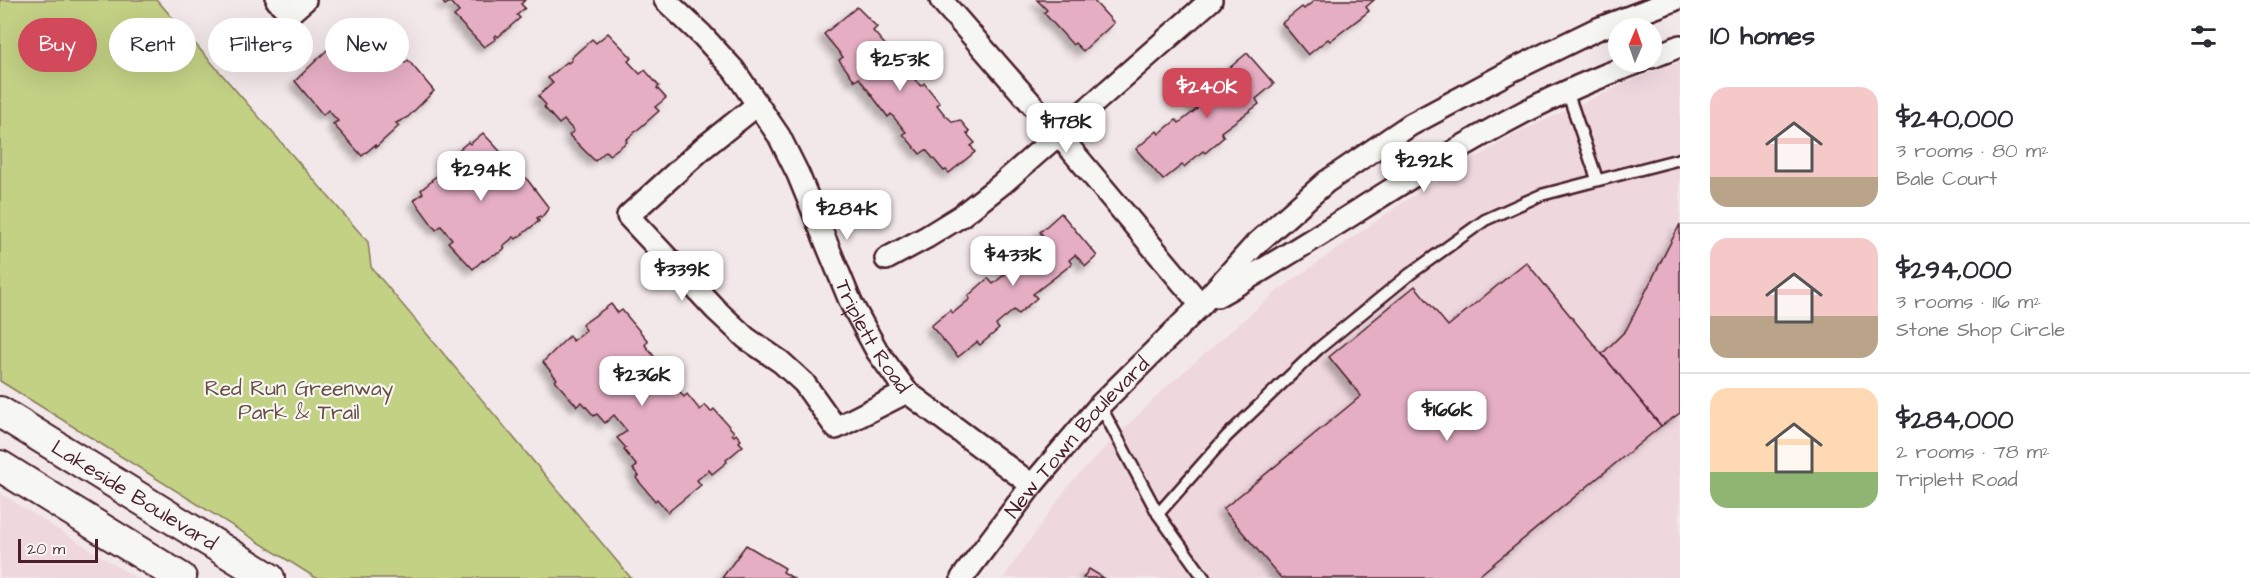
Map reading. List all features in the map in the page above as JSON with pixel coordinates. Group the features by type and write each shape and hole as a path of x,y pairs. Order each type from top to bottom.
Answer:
{"main road":[{"name":"Lakeside Boulevard","path":"0,412 268,578"},
{"path":"0,466 181,578"}],"street":[{"path":"277,0 290,13 305,0"},
{"name":"Triplett Road","path":"665,0 734,70 780,136 851,303 877,351 907,392 1032,484"},
{"path":"941,0 1058,134 1201,305"},
{"path":"886,259 961,216 1003,183 1211,0"},
{"name":"New Town Boulevard","path":"962,578 1032,484 1100,405 1201,305 1256,244 1326,182 1410,125 1595,30 1674,0"},
{"path":"1662,53 1680,46"},
{"name":"New Town Boulevard","path":"1201,305 1269,267 1426,168 1526,111 1614,72"},
{"path":"757,105 703,148 628,216 716,310 746,338 781,362 804,383 836,428 907,392"}],"lane":[{"path":"1567,91 1597,179"},
{"path":"1158,514 1227,436 1318,349 1410,274 1485,220 1541,195 1680,159"},
{"path":"1100,405 1158,514 1204,578"}],"shaded area":[{"path":"1680,62 1680,578 1003,578 1071,482 1165,388 1276,292 1403,202 1515,134 1632,80 1653,72 1662,72 1662,69"},
{"path":"0,493 136,578 0,578"}],"green space":[{"name":"Red Run Greenway Park & Trail","path":"0,0 157,0 173,18 109,18 109,72 196,72 196,45 208,58 208,72 220,72 368,242 371,267 631,578 316,578 0,381"}],"building":[{"path":"441,0 525,0 521,4 525,8 517,15 520,18 498,37 496,35 494,37 496,39 484,47 454,16 459,12 450,2 445,5"},
{"path":"1037,0 1093,0 1114,23 1083,51 1075,43 1073,45 1044,13 1047,10"},
{"path":"1315,0 1374,0 1366,7 1369,11 1308,55 1282,23"},
{"path":"857,7 877,27 873,31 889,49 892,46 909,66 905,69 921,86 924,83 940,103 937,105 945,115 953,122 960,120 970,132 967,134 975,143 971,146 975,152 949,173 944,171 926,150 920,154 903,134 906,132 891,114 888,117 859,78 855,81 839,60 843,57 824,34"},
{"path":"608,33 632,58 628,61 640,74 645,70 666,98 655,107 659,111 626,140 627,142 609,155 606,151 595,161 569,135 574,131 564,120 559,124 544,107 546,105 538,96 553,83 548,78 572,60 571,58 592,39 596,43"},
{"path":"325,52 325,72 409,72 409,61 434,91 408,117 396,123 399,126 376,147 375,145 362,156 333,124 338,121 328,110 323,115 295,81 304,72 313,72 313,64"},
{"path":"1247,53 1274,84 1256,99 1259,104 1221,132 1224,137 1205,153 1203,151 1184,167 1182,165 1163,180 1136,149 1157,131 1159,134 1176,120 1179,123 1197,109 1192,103 1213,86 1216,90 1232,76 1227,70"},
{"path":"483,133 512,164 507,168 517,180 523,174 549,208 541,218 540,216 537,218 539,221 516,239 514,237 503,246 505,248 499,253 483,260 473,269 448,242 452,239 441,226 436,230 414,200 423,193 421,190 431,180 451,166 446,161 468,142 470,144"},
{"path":"1061,213 1097,256 1086,266 1075,255 1069,260 1072,264 1033,294 1037,298 1018,314 1014,310 996,325 999,329 980,345 977,342 958,357 931,326 950,310 953,313 970,299 968,296 988,278 993,284 1010,270 1005,264 1025,247 1028,251 1044,237 1040,232"},
{"path":"1680,224 1680,413 1661,426 1602,354 1626,330"},
{"path":"1526,262 1661,426 1476,578 1281,578 1223,509 1361,396 1329,357 1415,286 1448,326"},
{"path":"611,304 618,313 622,310 648,341 645,345 664,372 655,380 668,394 676,387 684,397 687,394 700,410 705,405 711,412 714,409 734,432 732,434 734,436 736,434 741,440 739,442 743,446 712,474 709,470 697,480 701,485 668,512 657,499 655,501 636,478 639,476 633,469 637,466 617,438 627,431 614,415 605,423 597,414 594,416 582,402 577,406 555,381 557,379 543,362 569,336 573,341 586,330 582,325"},
{"path":"746,545 785,568 783,572 793,578 722,578"},
{"path":"1089,569 1104,578 1083,578"}]}
